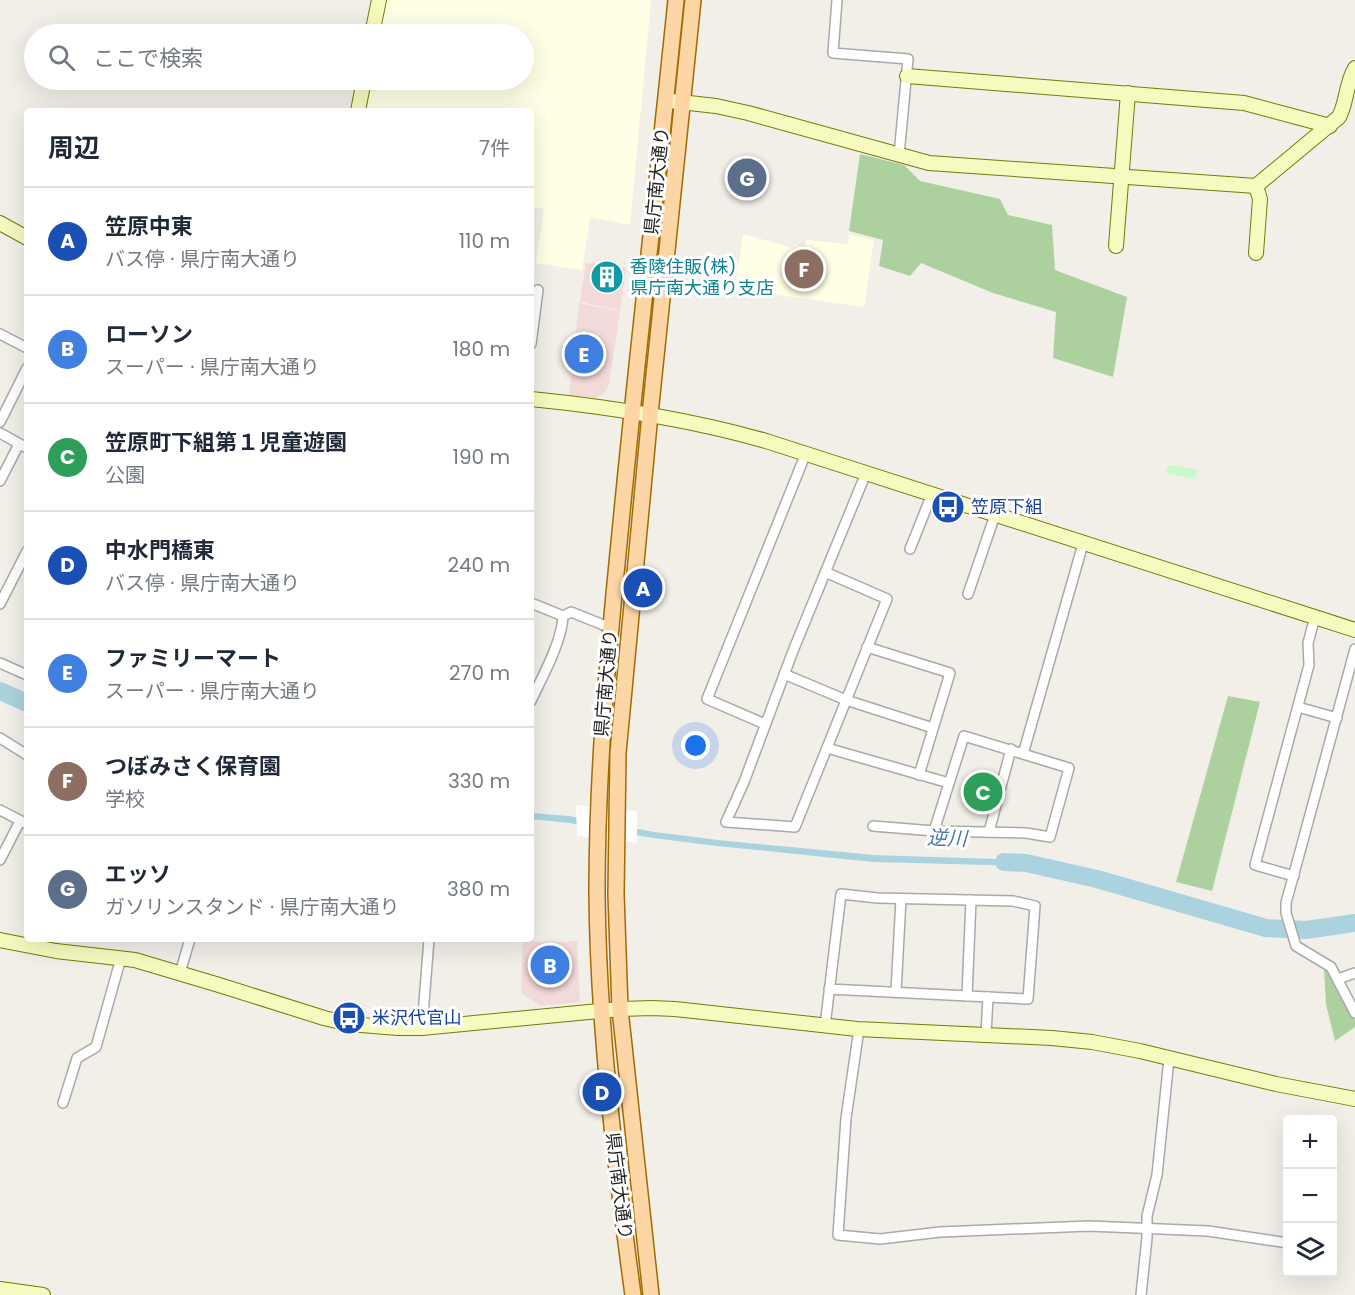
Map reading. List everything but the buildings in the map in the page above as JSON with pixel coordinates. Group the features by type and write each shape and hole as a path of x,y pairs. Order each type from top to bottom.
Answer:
{"main road":[{"name":"県庁南大通り","path":"633,1295 611,1124 601,1011 597,893 598,808 603,708 676,0"},
{"name":"県庁南大通り","path":"651,1295 620,1009 617,808 621,707 693,0"}],"street":[{"path":"374,24 379,0"},
{"path":"837,0 833,53 908,59 899,154"},
{"path":"666,101 748,113 941,164 1256,186 1339,117 1343,111 1351,74 1355,68"},
{"path":"907,76 1244,102 1330,126"},
{"path":"359,108 362,90"},
{"path":"1116,246 1128,93"},
{"path":"1256,186 1260,199 1256,253"},
{"path":"0,223 24,236"},
{"path":"534,321 538,290"},
{"path":"0,334 24,346"},
{"path":"0,422 24,374"},
{"path":"534,398 632,411 726,430 806,453 1355,630"},
{"path":"0,433 23,446 0,481"},
{"path":"765,724 707,699 730,637 806,453"},
{"path":"825,572 887,599 795,827 726,822 744,782 784,674 825,572 866,473"},
{"path":"910,549 932,494"},
{"path":"968,594 995,515"},
{"path":"1023,754 1083,543"},
{"path":"0,604 24,557"},
{"path":"534,604 563,616 571,612 611,628"},
{"path":"534,693 553,651 563,616"},
{"path":"1294,876 1255,865 1309,665 1308,643 1315,617"},
{"path":"867,647 950,673 919,775"},
{"path":"1355,649 1286,903 1286,913 1295,943 1302,950 1331,967 1355,1013"},
{"path":"0,663 24,674"},
{"path":"784,674 846,700 933,728"},
{"path":"1298,707 1337,718"},
{"path":"873,826 898,830 933,831 1026,833 1050,837 1069,768 964,736 933,831"},
{"path":"0,738 24,753"},
{"path":"827,748 949,783"},
{"path":"989,832 1011,749"},
{"path":"0,810 24,822 0,860"},
{"path":"825,1026 829,989 841,894 901,899 1013,901 1035,906 1028,999 829,989"},
{"path":"896,992 901,899"},
{"path":"968,996 971,900"},
{"path":"0,940 33,943 121,958 180,973 332,1020 370,1026 422,1028 620,1009 675,1009 859,1029 1092,1042 1276,1084 1355,1099"},
{"path":"180,973 189,942"},
{"path":"422,1028 429,942"},
{"path":"63,1103 77,1058 96,1047 121,958"},
{"path":"1338,979 1355,973"},
{"path":"986,1035 988,997"},
{"path":"859,1029 846,1118 838,1235 880,1239 940,1232 1089,1226 1208,1231 1283,1242"},
{"path":"1142,1295 1148,1238 1147,1216 1157,1175 1169,1059"},
{"path":"0,1289 44,1295"}],"shaded area":[{"path":"384,0 651,0 630,225 590,217 582,270 536,263 544,209 534,207 534,108 365,108 368,90 534,90 534,24 380,24"},
{"path":"743,234 793,248 794,244 805,247 806,240 848,244 849,235 874,240 864,307 735,289"},
{"path":"586,263 626,268 620,310 580,302"},
{"path":"579,303 620,311 609,385 605,392 596,398 569,395"},
{"path":"577,941 580,1002 540,1006 521,993 523,942"}],"green space":[{"path":"860,154 904,165 920,181 1000,199 1008,215 1052,225 1055,270 1127,297 1113,377 1053,358 1056,312 993,293 921,263 910,276 879,266 883,240 849,231"},
{"path":"1171,465 1198,470 1195,479 1169,474 1166,471"},
{"path":"1228,696 1260,702 1212,891 1176,882"},
{"path":"977,770 989,773 988,779 999,782 993,803 969,797"},
{"path":"1324,968 1330,973 1355,1020 1355,1027 1335,1041 1326,1004"}],"water":[{"path":"534,813 569,816 654,832 718,840 874,855 1027,860 1026,866 873,862 653,838 534,819"}],"pier":[{"path":"576,805 637,811 637,843 577,836"}],"waterway":[{"name":"逆川","path":"0,691 24,702"},
{"name":"逆川","path":"1004,862 1026,863 1097,879 1266,928 1306,930 1355,923"}],"place":[{"name":"エッソ","path":"747,178"},
{"name":"つぼみさく保育園","path":"804,269"},
{"name":"香陵住販(株) 県庁南大通り支店","path":"607,277"},
{"name":"ファミリーマート","path":"584,354"},
{"name":"笠原下組","path":"948,507"},
{"name":"笠原中東","path":"643,588"},
{"name":"笠原町下組第１児童遊園","path":"983,792"},
{"name":"ローソン","path":"550,965"},
{"name":"米沢代官山","path":"349,1018"},
{"name":"中水門橋東","path":"602,1092"}]}
